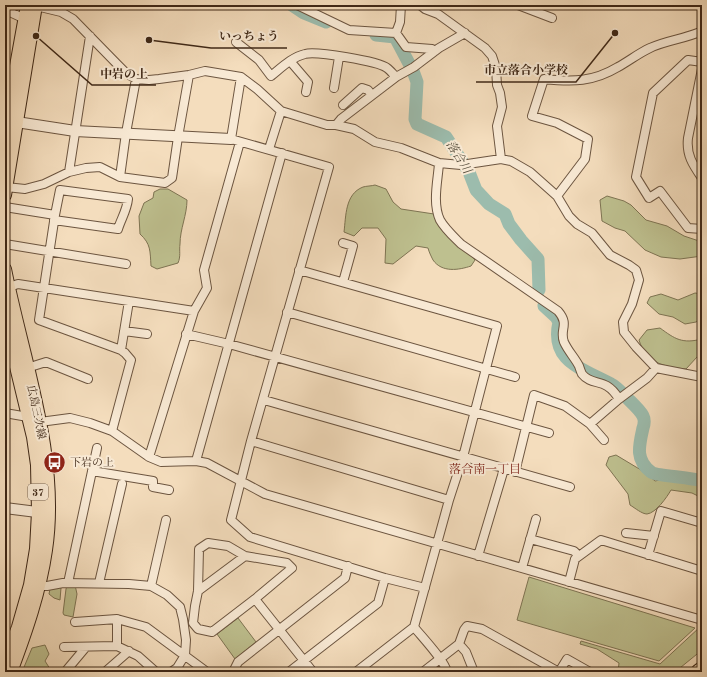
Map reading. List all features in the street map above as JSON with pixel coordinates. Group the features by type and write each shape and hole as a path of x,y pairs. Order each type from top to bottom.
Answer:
{"highway":[{"path":"698,672 702,669"}],"main road":[{"path":"5,191 12,96 24,19 33,5"},
{"path":"12,96 33,5"},
{"name":"広島三次線","path":"5,269 8,287 9,320 33,437 44,513"},
{"name":"広島三次線","path":"9,320 27,368 40,422 47,462 44,513 36,549 35,586 26,631 11,672"},
{"name":"広島三次線","path":"5,661 35,586"}],"street":[{"path":"10,5 12,13 24,19"},
{"path":"33,5 61,12 73,19 116,64 136,79 149,80 189,75 205,71 241,77 257,89 281,111 327,125 336,125 354,129 375,142 401,148 439,163 465,165 501,159 511,161 530,172 557,196 577,224 592,233 610,255 636,270 639,280 632,304 623,322 624,332 636,347 656,368 702,377"},
{"path":"297,5 349,30 396,33"},
{"path":"396,33 400,22 401,5"},
{"path":"420,5 425,9 438,14 465,33 485,48 492,56 496,68 502,107 498,126 501,159"},
{"path":"518,5 552,18"},
{"path":"557,196 585,159 588,139 557,123 532,116 544,79 569,81 584,80 598,76 616,68 649,48 665,41 691,36 702,31"},
{"path":"396,33 406,47 432,49 435,51"},
{"path":"336,125 341,119 396,77 465,33"},
{"path":"69,172 90,36"},
{"path":"236,42 259,60 271,76 290,61 305,54 318,53 377,63 387,68 396,77"},
{"path":"334,88 339,57"},
{"path":"702,62 688,60 653,93 636,177 649,198 660,191 688,228 702,229"},
{"path":"290,61 308,82 306,92"},
{"path":"702,69 687,148 688,156 702,178"},
{"path":"5,191 25,189 44,184 69,172 86,168 100,167 120,177 165,183 172,178 189,75"},
{"path":"149,457 186,334 194,311 207,288 204,270 236,140 241,77"},
{"path":"120,177 136,79"},
{"path":"343,105 362,88 368,90 372,95"},
{"path":"269,149 281,111"},
{"path":"9,123 75,131 236,140 329,167 287,312 264,400 251,441 231,520 250,537 385,578 425,588"},
{"path":"196,461 282,153"},
{"path":"439,163 437,209 440,220 449,232 461,244 558,311 563,316 565,323 563,334 564,342 579,366 582,374 587,379 606,385 619,399"},
{"path":"5,207 54,218 118,229 123,214 127,208 128,199 60,190 54,218 45,289 39,320 121,350 131,360 112,431"},
{"path":"343,243 353,246 343,282"},
{"path":"5,244 126,264"},
{"path":"299,270 497,326 475,412 414,627 356,672"},
{"path":"8,287 18,284 194,311"},
{"path":"121,350 129,301"},
{"path":"287,312 515,377"},
{"path":"124,331 147,334"},
{"path":"186,334 275,356 549,433"},
{"path":"27,368 46,362 88,380"},
{"path":"590,424 619,399 647,378 656,368"},
{"path":"515,472 534,395 565,406 590,424 604,440"},
{"path":"264,400 570,487"},
{"path":"5,413 28,417 40,422 70,418 90,423 112,431 149,457 160,462 196,461 207,463 265,494 702,620"},
{"path":"251,441 449,500"},
{"path":"68,583 97,448"},
{"path":"478,556 504,469"},
{"path":"92,471 153,481 153,487 169,490"},
{"path":"99,583 122,484"},
{"path":"5,508 44,513"},
{"path":"648,554 661,511 702,523"},
{"path":"522,568 536,519"},
{"path":"151,586 166,520"},
{"path":"626,533 654,536"},
{"path":"530,539 574,551 579,556"},
{"path":"569,582 575,558 601,540 702,571"},
{"path":"208,543 228,546 245,556 287,563 292,568 256,599 212,632 198,629 193,623 198,591 199,549 208,543"},
{"path":"198,591 245,556"},
{"path":"233,672 238,662 344,578 348,566"},
{"path":"289,672 378,603 385,578"},
{"path":"35,586 68,583 151,586 168,595 180,608 186,640 184,655 177,668 171,672"},
{"path":"256,599 312,672"},
{"path":"180,608 195,606"},
{"path":"117,620 117,646"},
{"path":"75,622 117,620 146,627 206,672"},
{"path":"423,672 459,644 467,626 482,629 559,672 567,659 590,672"},
{"path":"414,627 440,659 447,669 447,672"},
{"path":"459,644 466,652 474,672"},
{"path":"64,647 117,646 138,656 156,672"},
{"path":"65,672 86,647"},
{"path":"105,672 128,651"}],"green space":[{"path":"375,185 386,189 393,202 401,209 434,214 475,260 471,266 461,269 446,269 441,267 433,260 428,248 416,246 393,264 385,263 386,239 378,228 362,228 354,236 344,232 346,213 353,195 357,190 363,187"},
{"path":"160,189 168,189 187,200 180,238 180,256 178,263 157,269 151,266 148,245 140,234 139,216 144,203 153,198 154,192"},
{"path":"607,196 624,201 631,205 646,220 667,226 684,236 702,242 702,256 680,259 661,257 645,250 625,231 615,228 602,221 600,200"},
{"path":"695,293 702,294 702,318 696,322 685,324 673,317 659,314 647,303 650,297 661,294 678,300"},
{"path":"660,328 679,340 689,341 702,339 702,357 697,357 686,369 663,365 651,359 642,348 639,340 647,330"},
{"path":"616,455 646,473 655,481 664,479 674,474 693,479 702,484 702,498 692,493 671,490 654,511 647,514 641,512 630,505 628,494 606,465 609,457"},
{"path":"529,577 695,628 659,661 517,620"},
{"path":"75,585 77,594 73,617 64,615 63,613 67,586"},
{"path":"61,588 60,600 49,594 50,589"},
{"path":"238,618 256,642 235,659 217,634"},
{"path":"700,627 702,627 702,650 675,672 618,672 619,663 597,649 580,644 581,641 660,664"},
{"path":"45,645 49,654 45,661 52,672 22,672 32,648"}],"waterway":[{"name":"落合川","path":"292,5 304,13 326,22"},
{"name":"落合川","path":"376,35 395,37 413,71 417,82 415,119 417,124 446,137 469,172 476,190 489,204 505,214 509,224 538,259 539,290"},
{"name":"落合川","path":"544,306 556,317 559,322 557,335 559,346 564,355 579,368 611,384 619,390 642,414 644,418 640,441 640,458 642,463 654,473 702,481"}],"place":[{"name":"市立落合小学校","path":"615,33"},
{"name":"中岩の上","path":"36,36"},
{"name":"いっちょう","path":"149,40"},
{"name":"下岩の上","path":"54,462"}],"district":[{"name":"落合南一丁目","path":"485,469"}]}
